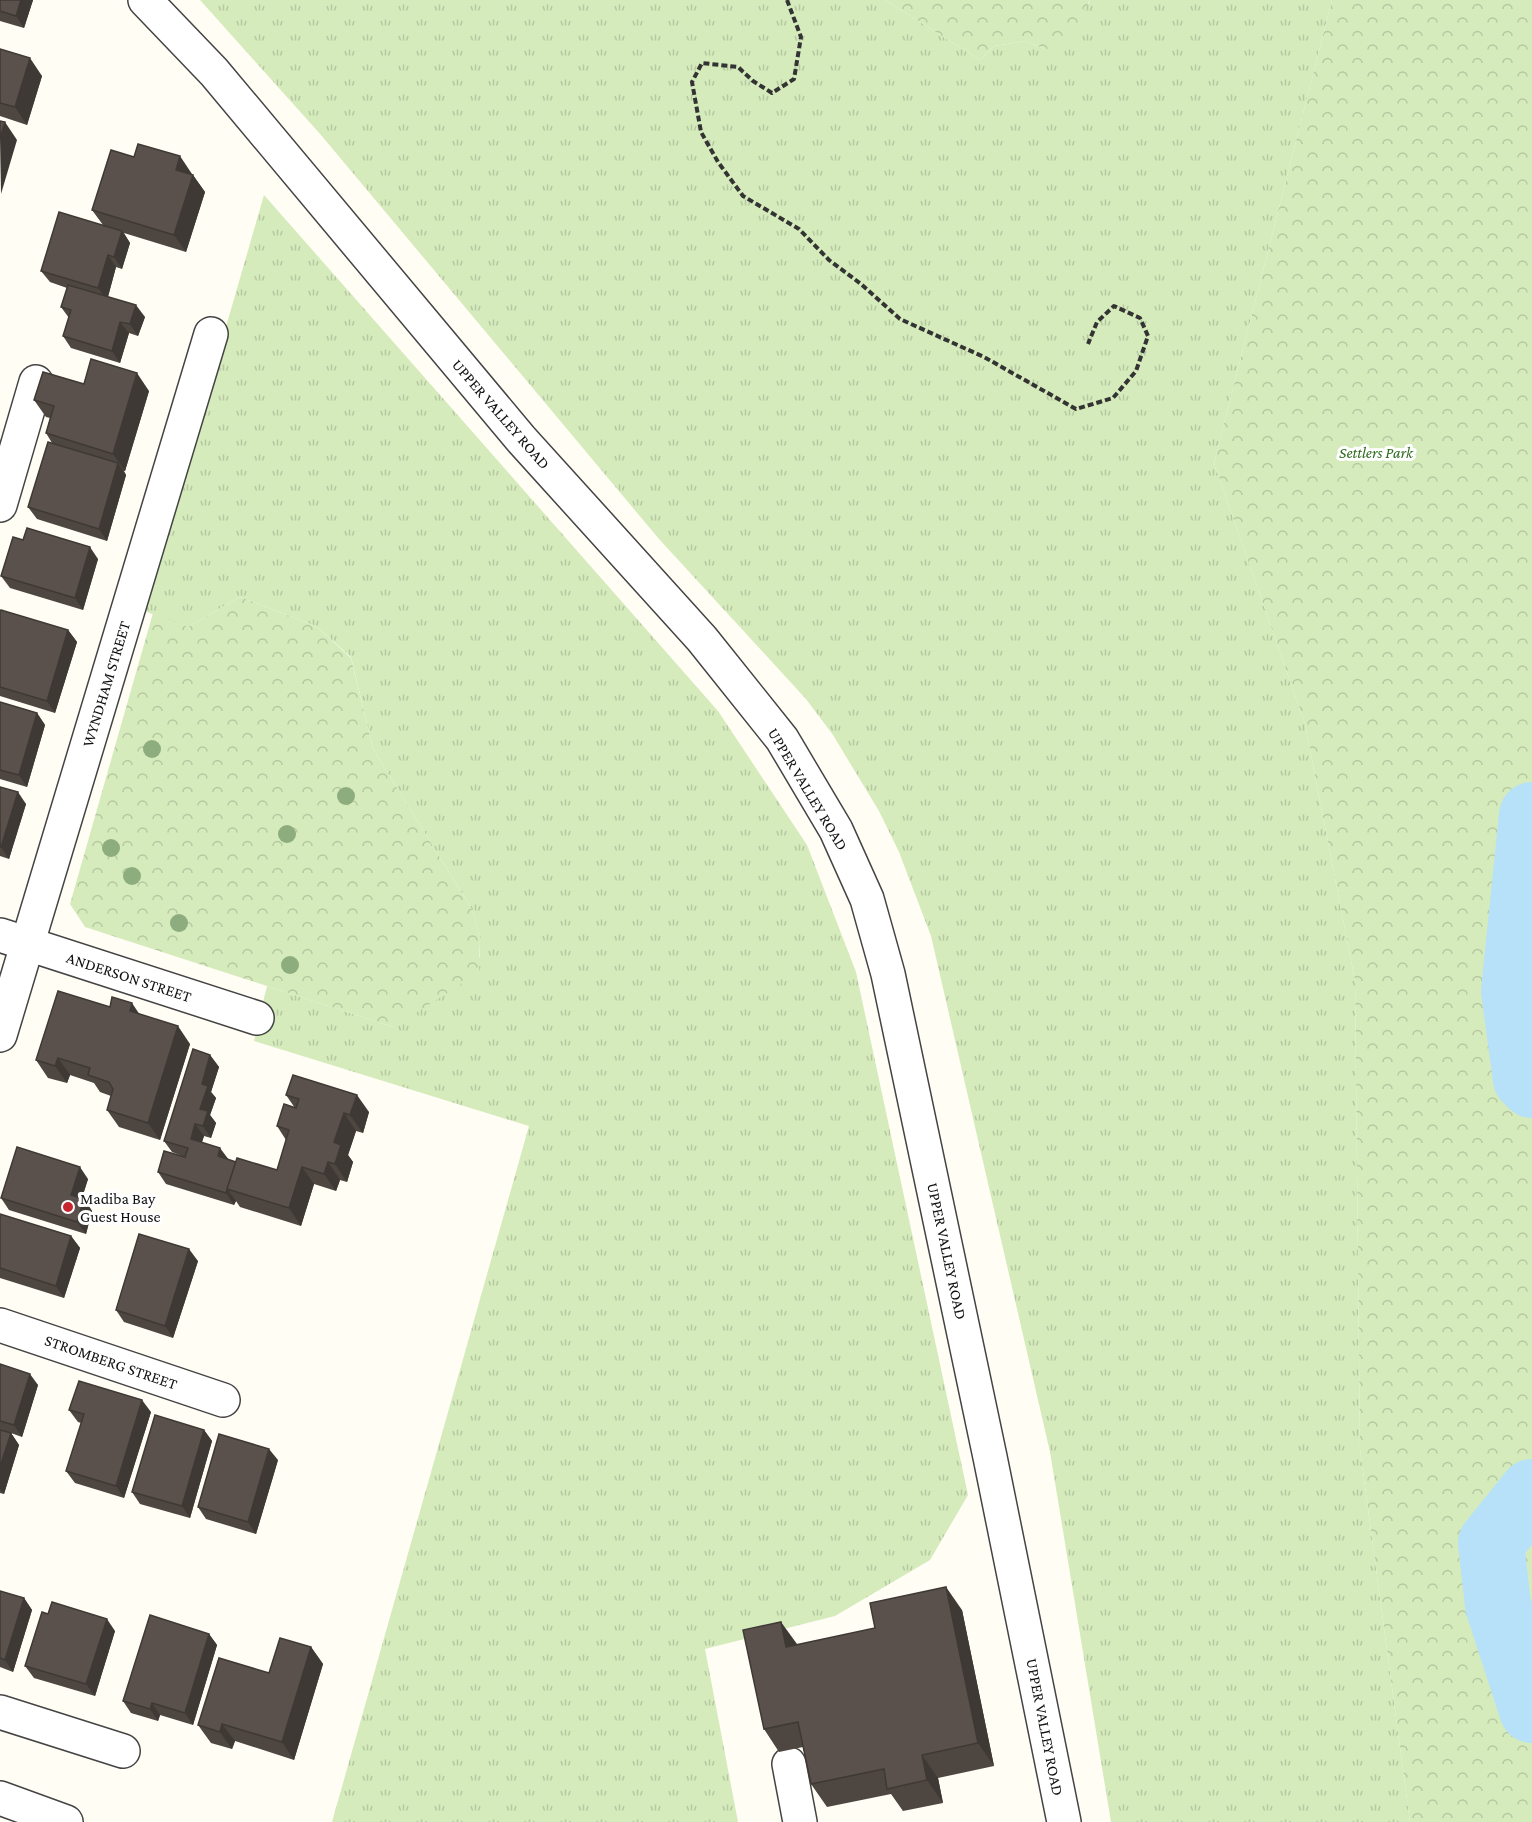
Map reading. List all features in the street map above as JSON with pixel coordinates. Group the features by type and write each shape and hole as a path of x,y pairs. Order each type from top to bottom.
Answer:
{"street":[{"name":"UPPER VALLEY ROAD","path":"145,0 214,72 521,439 702,639 782,739 836,830 867,899 888,974 1064,1822"},
{"name":"WYNDHAM STREET","path":"0,1035 14,940 211,334"},
{"path":"0,505 36,382"},
{"name":"ANDERSON STREET","path":"14,940 257,1018"},
{"name":"STROMBERG STREET","path":"0,1325 223,1400"},
{"path":"0,1712 123,1751"},
{"path":"789,1764 800,1822"},
{"path":"0,1798 66,1822"}],"path":[{"path":"787,0 801,37 794,79 772,93 753,81 738,67 702,63 692,82 701,132 718,162 742,196 799,229 828,260 861,284 900,319 984,357 1076,409 1113,398 1136,371 1148,336 1140,318 1114,306 1097,322 1088,344"}],"green space":[{"path":"200,0 885,0 980,60 994,46 1025,41 1045,49 1090,0 1332,0 1214,463 1305,724 1355,981 1360,1449 1410,1822 1111,1822 1050,1452 931,936 899,852 879,811 833,735 806,699 659,539 321,135"},
{"path":"885,0 1090,0 1073,31 1058,48 1045,49 1025,41 994,46 980,60"},
{"name":"Settlers Park","path":"1332,0 1532,0 1532,1822 1410,1822 1360,1449 1355,981 1305,724 1214,463"},
{"path":"264,195 718,711 807,845 856,972 968,1495 930,1560 835,1616 705,1649 738,1822 332,1822 529,1126 254,1041 267,986 393,1027 480,957 480,938 473,911 373,749 351,657 316,626 240,597 188,627 144,611"},
{"path":"240,597 316,626 351,658 373,749 473,911 480,938 479,973 393,1027 85,927 70,904 153,613 188,627"}],"building":[{"path":"0,0 21,0 16,16 0,11"},
{"path":"0,49 30,58 15,107 0,103"},
{"path":"0,121 5,122 0,138"},
{"path":"138,144 180,156 176,170 193,175 174,235 92,210 111,150 134,157"},
{"path":"59,212 122,231 114,257 108,255 98,288 41,271"},
{"path":"68,285 136,305 130,324 120,322 112,351 63,336 71,310 61,307"},
{"path":"91,359 137,373 113,454 46,433 54,406 34,400 43,372 84,384"},
{"path":"48,442 118,463 99,529 28,507"},
{"path":"27,528 90,547 75,598 1,576 13,537 23,540"},
{"path":"1,610 68,630 47,701 0,687"},
{"path":"0,702 37,713 19,775 0,770"},
{"path":"0,787 18,792 1,847 0,847"},
{"path":"58,991 110,1007 112,997 132,1003 130,1011 178,1026 148,1123 107,1110 113,1089 109,1082 88,1075 90,1068 58,1058 55,1066 36,1060"},
{"path":"193,1049 210,1055 202,1084 208,1086 200,1109 208,1111 203,1126 195,1124 191,1139 220,1148 218,1156 236,1162 226,1193 158,1172 164,1151 185,1157 188,1148 164,1141"},
{"path":"293,1075 357,1095 350,1115 344,1113 334,1142 341,1145 335,1164 328,1162 324,1174 302,1167 289,1208 227,1189 237,1158 277,1170 289,1130 277,1126 284,1104 296,1108 299,1099 286,1095"},
{"path":"17,1147 80,1167 71,1195 84,1199 77,1222 1,1198"},
{"path":"0,1214 71,1236 56,1286 0,1268"},
{"path":"139,1234 189,1249 165,1326 116,1310"},
{"path":"0,1364 30,1374 14,1425 0,1421"},
{"path":"79,1381 142,1400 116,1486 66,1471 84,1414 69,1410"},
{"path":"155,1415 204,1430 182,1506 132,1492"},
{"path":"0,1430 11,1433 0,1467"},
{"path":"219,1434 269,1449 248,1522 198,1507"},
{"path":"946,1587 978,1743 922,1755 927,1780 887,1789 884,1769 811,1784 798,1722 764,1729 743,1630 781,1622 786,1647 875,1628 870,1603"},
{"path":"0,1591 24,1598 5,1660 0,1658"},
{"path":"52,1602 107,1619 86,1684 25,1666 42,1612 48,1614"},
{"path":"150,1615 209,1634 185,1713 152,1703 150,1709 123,1701"},
{"path":"280,1638 311,1647 282,1742 222,1724 220,1732 198,1725 219,1658 269,1673"}],"waterway":[{"path":"1532,815 1514,991 1526,1079 1532,1085"},
{"path":"1532,1492 1491,1543 1498,1605 1532,1710"}],"place":[{"name":"Madiba Bay Guest House","path":"68,1207"}]}
